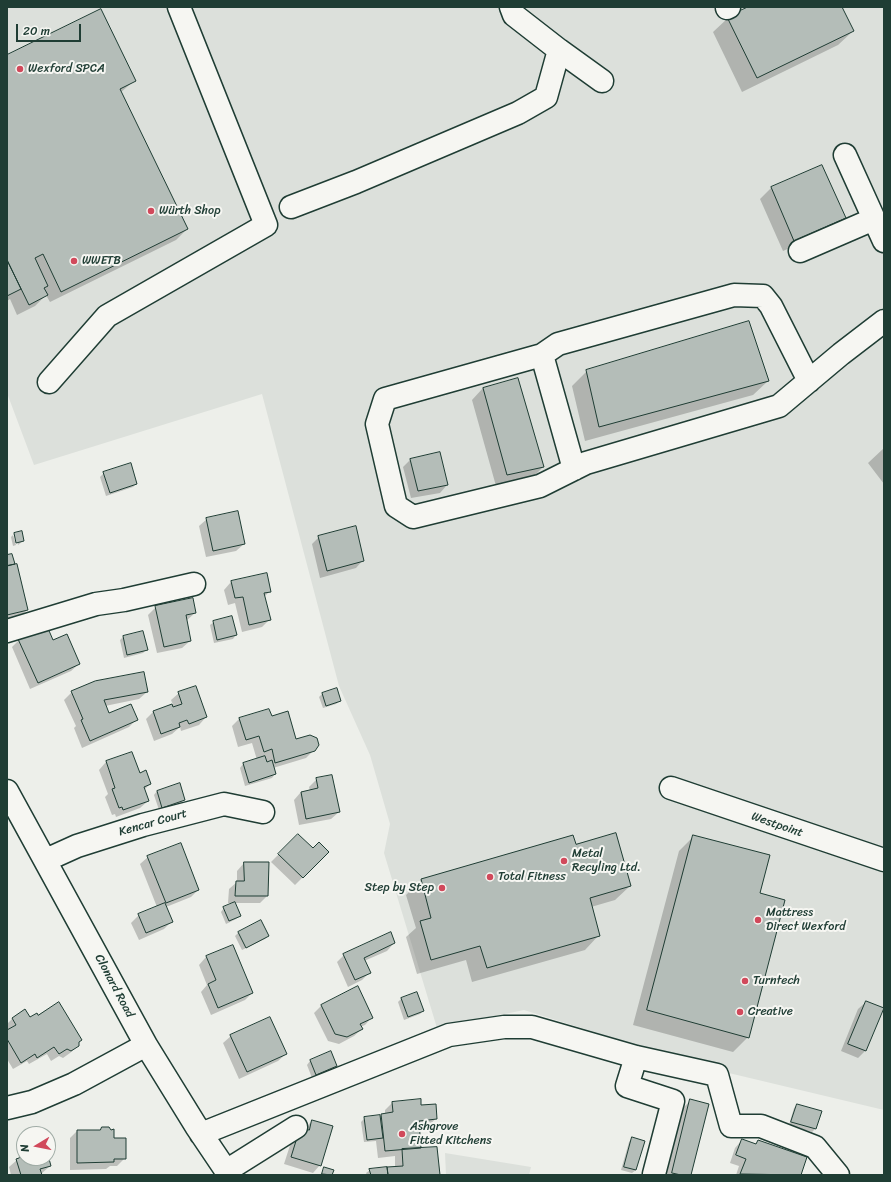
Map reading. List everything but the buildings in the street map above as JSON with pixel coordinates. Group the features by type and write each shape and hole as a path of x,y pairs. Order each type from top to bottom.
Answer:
{"street":[{"path":"49,382 107,316 266,225 178,7"},
{"path":"511,7 514,15 559,50 602,80"},
{"path":"291,207 356,182 518,114 546,97 559,50"},
{"path":"846,155 884,241"},
{"path":"800,251 874,219"},
{"path":"809,381 771,306 763,296 734,295 558,344 542,355 386,399 377,424 396,506 413,517 540,486 586,463 779,406 809,381 841,354 884,321"},
{"path":"542,355 574,469"},
{"path":"7,631 96,604 124,600 194,584"},
{"name":"Westpoint","path":"671,788 884,860"},
{"name":"Clonard Road","path":"7,791 46,860 146,1046 227,1173"},
{"name":"Kencar Court","path":"46,860 77,846 143,825 224,804 263,812"},
{"path":"201,1134 450,1035 504,1027 532,1027 636,1057 717,1075 731,1126 761,1126 815,1147 838,1175"},
{"path":"7,1108 32,1102 74,1084 146,1046"},
{"path":"636,1057 627,1086 673,1101 654,1174"},
{"path":"227,1173 296,1127"}],"shaded area":[{"path":"7,7 884,7 884,1110 712,1069 524,1010 437,1028 384,853 390,824 370,755 339,686 262,394 34,465 7,393"},
{"path":"445,1153 531,1167 529,1175 446,1175"}],"place":[{"name":"Wexford SPCA","path":"20,69"},
{"name":"Würth Shop","path":"151,211"},
{"name":"WWETB","path":"74,261"},
{"name":"Metal Recyling Ltd.","path":"564,861"},
{"name":"Total Fitness","path":"490,877"},
{"name":"Step by Step","path":"442,888"},
{"name":"Mattress Direct Wexford","path":"758,920"},
{"name":"Turntech","path":"745,981"},
{"name":"Creative","path":"740,1012"},
{"name":"Ashgrove Fitted Kitchens","path":"402,1134"}]}
